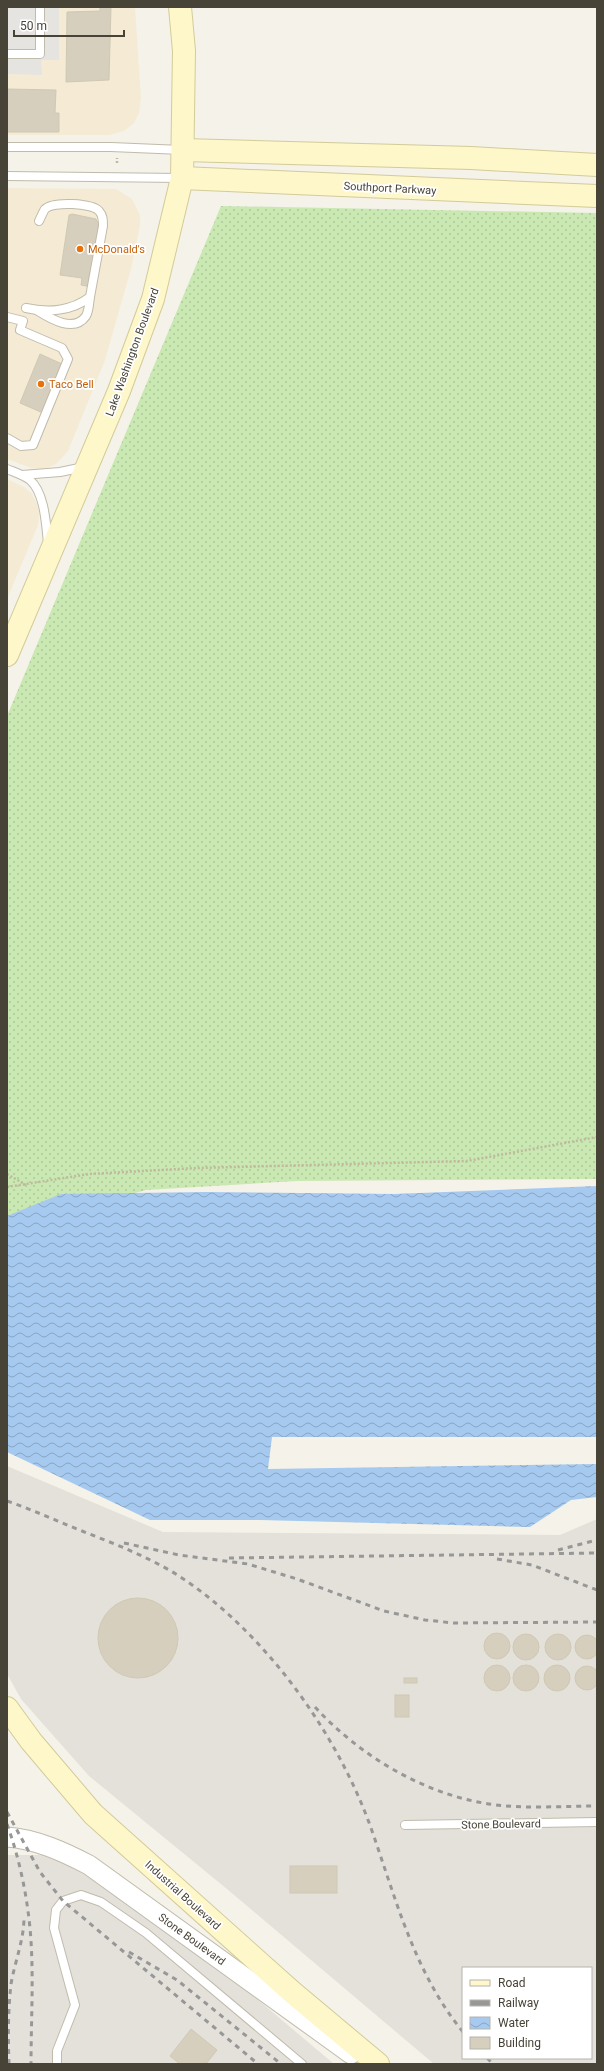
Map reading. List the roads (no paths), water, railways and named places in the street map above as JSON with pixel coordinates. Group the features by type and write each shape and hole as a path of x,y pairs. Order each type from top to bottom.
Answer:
{"main road":[{"name":"Lake Washington Boulevard","path":"7,655 119,391 153,299 182,178 184,51 180,7"},
{"path":"183,150 471,158 597,166"},
{"name":"Southport Parkway","path":"182,178 597,196"},
{"name":"Industrial Boulevard","path":"7,1708 30,1741 93,1814 292,1992 378,2064"}],"street":[{"name":"Stone Boulevard","path":"7,1837 20,1838 62,1851 89,1865 366,2064"}],"lane":[{"path":"7,54 40,54 40,7"},
{"path":"7,147 111,147 183,150"},
{"path":"7,176 182,178"},
{"path":"26,308 37,311 53,320 73,324 80,321 87,314 103,226 102,214 99,210 89,205 54,205 46,209 39,220"},
{"path":"37,311 55,310 82,304 90,298"},
{"path":"7,317 23,321 20,330 62,348 68,359 33,445 20,446 7,438"},
{"path":"21,475 75,470 88,466"},
{"path":"7,469 30,480 38,493 43,506 49,558"},
{"name":"Stone Boulevard","path":"405,1825 597,1822"},
{"path":"57,2064 57,2051 75,2005 54,1928 56,1910 63,1901 81,1895 101,1902 146,1934 206,1981 302,2064"}],"water":[{"path":"597,1186 597,1437 272,1437 268,1469 597,1464 597,1497 571,1500 530,1527 260,1520 150,1520 7,1452 7,1216 61,1194 206,1192 394,1194"}],"railway":[{"path":"7,1501 119,1546 168,1569 211,1599 269,1655 318,1721 339,1756 357,1792 371,1828 398,1908 419,1960 431,1985 462,2031"},
{"path":"558,1550 597,1540"},
{"path":"124,1543 179,1555 248,1564 297,1579 384,1611 425,1620 454,1623 597,1622"},
{"path":"229,1558 597,1553"},
{"path":"497,1559 532,1565 597,1590"},
{"path":"315,1707 350,1740 369,1754 389,1767 433,1789 478,1802 508,1806 597,1806"},
{"path":"7,1812 40,1872 63,1901 258,2064"},
{"path":"7,1824 22,1878 30,1930 32,1968 31,2064"},
{"path":"9,2064 8,2024 11,1984 21,1942 24,1917"},
{"path":"129,1952 177,1980 281,2064"},
{"path":"488,2059 493,2064"}],"place":[{"name":"McDonald's","path":"80,249"},
{"name":"Taco Bell","path":"41,384"}]}
